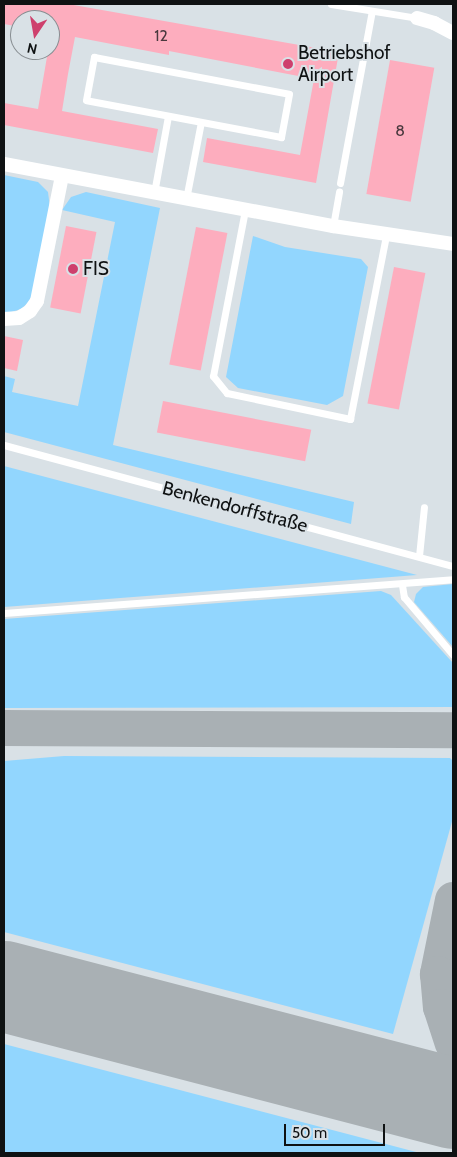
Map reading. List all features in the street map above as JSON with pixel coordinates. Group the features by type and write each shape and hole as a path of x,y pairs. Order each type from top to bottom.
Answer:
{"street":[{"path":"417,18 434,23 453,33"},
{"path":"4,164 333,226 453,244"},
{"path":"4,319 19,318 30,311 37,301 62,176"}],"lane":[{"path":"331,4 417,18"},
{"path":"340,183 372,11"},
{"path":"94,57 289,94 281,137 168,116 86,100 94,57"},
{"path":"154,193 168,116"},
{"path":"186,199 201,122"},
{"path":"333,226 339,192"},
{"path":"245,210 213,376 227,392 350,419 386,235"},
{"name":"Benkendorffstraße","path":"4,445 453,566"},
{"path":"420,556 424,507"},
{"path":"4,613 402,585 453,579"},
{"path":"402,585 404,597 453,655"}],"shaded area":[{"path":"4,175 38,182 48,192 50,208 32,299 21,309 5,314"},
{"path":"86,192 160,208 113,445 354,502 351,524 4,432 4,376 15,379 12,392 78,406 115,222 62,210 71,197"},
{"path":"253,236 285,247 361,259 368,267 343,396 327,405 238,388 226,377"},
{"path":"4,466 417,575 4,607"},
{"path":"453,584 453,647 414,602 416,594 423,587"},
{"path":"381,591 391,595 453,663 453,707 4,708 4,619"},
{"path":"64,756 450,758 453,761 453,818 393,1034 4,932 4,761"},
{"path":"4,1044 420,1153 4,1153"}],"building":[{"path":"4,4 68,4 339,52 316,183 203,162 207,138 300,155 314,79 169,51 169,55 75,37 62,111 158,129 153,153 4,125 4,103 38,109 46,60 60,60 60,10 10,10 10,25 4,24"},
{"path":"390,60 434,68 411,202 366,194"},
{"name":"FIS","path":"66,226 96,232 81,313 50,307"},
{"path":"196,227 227,233 201,371 169,364"},
{"path":"394,267 425,273 399,410 367,403"},
{"path":"4,336 23,340 17,371 4,368"},
{"path":"163,401 311,430 305,461 157,432"}],"taxiway":[{"path":"4,728 453,730"},
{"path":"453,900 438,974 441,1007 453,1043"}],"runway":[{"path":"4,986 453,1103"}],"place":[{"name":"Betriebshof Airport","path":"288,64"},
{"name":"FIS","path":"73,269"}]}
